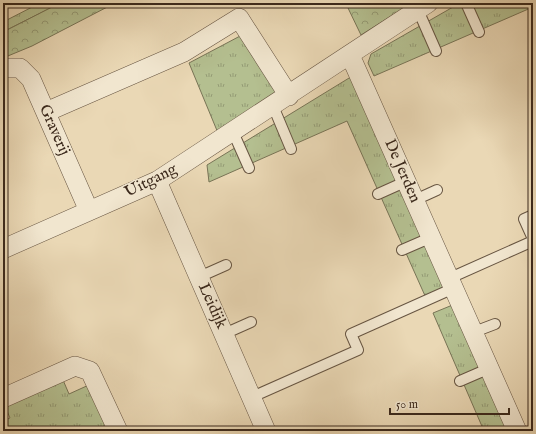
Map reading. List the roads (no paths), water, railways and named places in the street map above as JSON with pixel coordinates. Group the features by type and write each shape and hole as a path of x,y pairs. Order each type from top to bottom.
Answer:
{"street":[{"name":"Uitgang","path":"3,249 157,182 423,6"},
{"path":"46,112 184,52 240,18 289,96"},
{"name":"De Jerden","path":"350,54 432,236 517,431"},
{"name":"Graverij","path":"3,68 20,68 31,80 89,211"},
{"name":"Leidijk","path":"157,182 266,431"},
{"path":"3,398 75,366 90,371 118,431"}],"lane":[{"path":"466,3 479,32"},
{"path":"423,6 436,51"},
{"path":"273,106 291,149"},
{"path":"233,132 249,168"},
{"path":"378,194 407,181"},
{"path":"415,200 437,190"},
{"path":"252,397 358,350 351,334 533,240 524,219 533,215"},
{"path":"402,250 432,236"},
{"path":"199,277 226,265"},
{"path":"224,334 251,322"},
{"path":"474,332 495,324"},
{"path":"460,381 490,368"}]}
